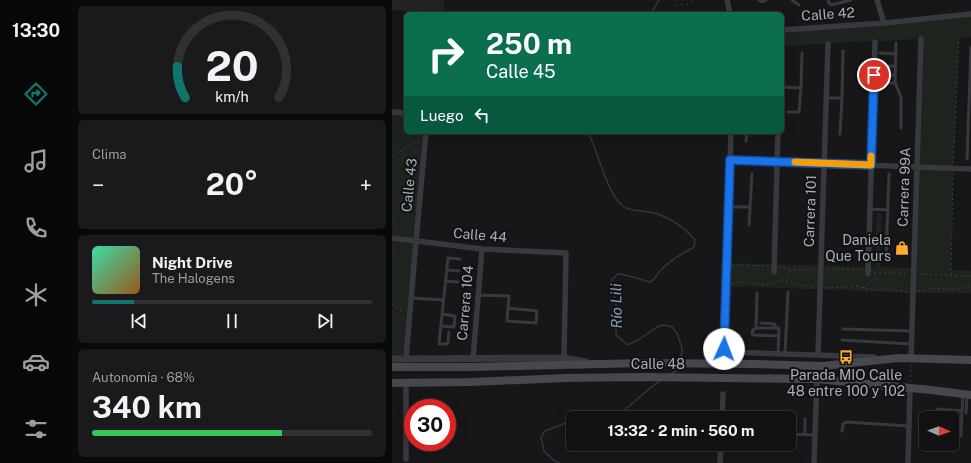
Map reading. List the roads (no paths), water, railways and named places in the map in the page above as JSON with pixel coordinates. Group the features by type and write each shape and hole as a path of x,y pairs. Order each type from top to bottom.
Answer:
{"main road":[{"name":"Calle 48","path":"392,367 472,367 642,363 823,366 898,358 971,360"},
{"name":"Calle 48","path":"392,383 471,382 600,377 816,379 967,395"}],"street":[{"path":"727,0 730,12"},
{"path":"877,0 884,23"},
{"name":"Calle 42","path":"784,30 884,23 971,14"},
{"name":"Carrera 99A","path":"911,359 921,39"},
{"path":"868,274 875,42"},
{"name":"Carrera 101","path":"818,356 828,44"},
{"path":"392,112 404,113"},
{"name":"Calle 43","path":"406,359 426,134"},
{"path":"728,207 731,134"},
{"path":"774,272 778,134"},
{"path":"730,160 971,168"},
{"name":"Calle 48","path":"728,207 724,349 726,352 898,358"},
{"name":"Calle 44","path":"394,238 482,249 566,253 564,358"},
{"name":"Carrera 104","path":"473,359 482,249"},
{"path":"392,359 564,358 600,364"},
{"path":"814,463 816,379"},
{"path":"406,383 406,458"},
{"path":"908,463 910,388"},
{"path":"722,411 723,394"},
{"path":"720,463 721,451"}],"lane":[{"path":"759,0 762,2 766,0"},
{"path":"792,0 799,5"},
{"path":"828,0 831,5 851,0"},
{"path":"896,43 895,83 901,97 901,128"},
{"path":"967,159 970,109 971,47"},
{"path":"840,134 843,51"},
{"path":"788,112 799,112 802,53"},
{"path":"880,54 896,54"},
{"path":"881,66 895,66"},
{"path":"874,75 895,75"},
{"path":"882,83 895,83"},
{"path":"784,87 801,88"},
{"path":"826,98 842,98"},
{"path":"746,141 747,134"},
{"path":"749,224 752,174"},
{"path":"886,259 889,174"},
{"path":"728,207 750,207"},
{"path":"870,210 888,210"},
{"path":"449,332 447,344 439,344 448,258 460,259"},
{"path":"446,270 459,271"},
{"path":"445,281 458,282"},
{"path":"785,354 788,292"},
{"path":"757,293 756,328 752,331 752,334 779,336"},
{"path":"478,295 509,296 508,308 507,321 536,323 537,311 508,308"},
{"path":"411,298 443,300"},
{"path":"441,326 454,327 455,316 442,314"},
{"path":"761,323 775,324 775,328"},
{"path":"756,328 779,328 778,354"},
{"path":"843,329 911,331"},
{"path":"842,340 911,344"},
{"path":"959,437 961,436 962,411 967,395"},
{"path":"966,413 967,395"},
{"path":"937,409 962,411"},
{"path":"805,419 805,434"},
{"path":"842,431 843,424 846,422 909,426"},
{"path":"796,434 815,435"}],"waterway":[{"name":"Río Lili","path":"652,12 659,0"},
{"name":"Río Lili","path":"589,134 603,172 618,201 626,208 655,213 668,218 685,230 695,240 694,247 668,263 650,282 618,274 612,279 612,290 616,303 616,335 628,345 657,327 664,325 672,327 677,333 682,348 681,360"},
{"name":"Río Lili","path":"670,374 676,371 678,366"},
{"name":"Río Lili","path":"623,411 660,381"},
{"name":"Río Lili","path":"559,463 552,459 544,451 541,437 545,431 566,422"}],"place":[{"name":"Daniela Que Tours","path":"902,248"},
{"name":"Parada MIO Calle 48 entre 100 y 102","path":"846,357"}]}
